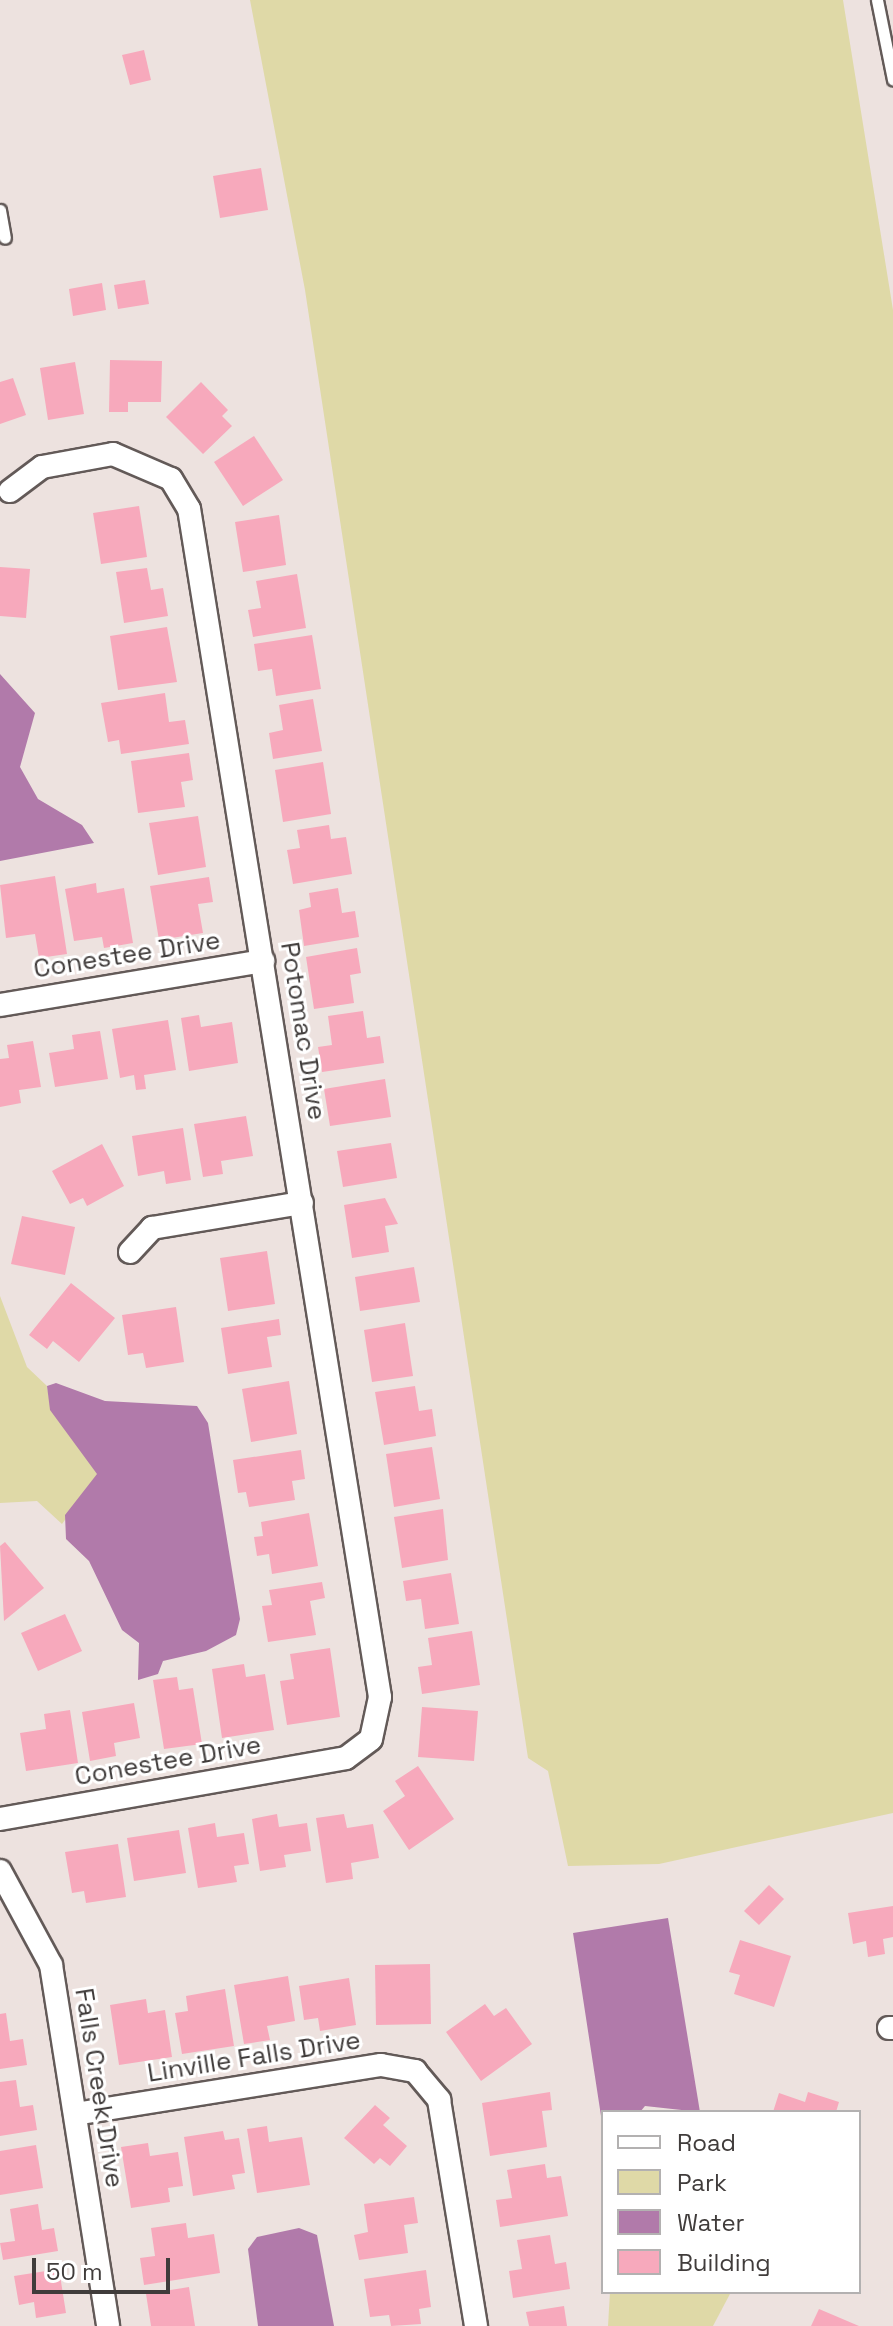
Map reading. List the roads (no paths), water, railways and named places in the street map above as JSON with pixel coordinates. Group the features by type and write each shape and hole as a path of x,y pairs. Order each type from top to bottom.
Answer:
{"street":[{"name":"Potomac Drive","path":"10,491 42,467 113,454 171,479 189,509 380,1697 371,1739 346,1758"},
{"name":"Conestee Drive","path":"0,1005 263,961"},
{"path":"130,1252 152,1228 302,1203"},
{"name":"Conestee Drive","path":"0,1819 346,1758"},
{"name":"Falls Creek Drive","path":"0,1871 51,1965 108,2326"},
{"name":"Linville Falls Drive","path":"75,2114 381,2065 415,2071 439,2100 476,2326"}],"lane":[{"path":"877,0 893,79"},
{"path":"0,210 5,238"}],"water":[{"path":"0,674 35,713 20,767 38,799 82,825 94,843 0,861"},
{"path":"56,1383 105,1401 197,1406 208,1423 240,1619 236,1635 206,1651 163,1661 158,1674 138,1680 139,1643 122,1630 89,1561 66,1539 65,1515 97,1474 50,1410 47,1386"},
{"path":"668,1918 700,2110 645,2106 642,2110 601,2110 601,2116 573,1933"},
{"path":"299,2228 317,2235 334,2326 258,2326 248,2249 257,2237"}]}
